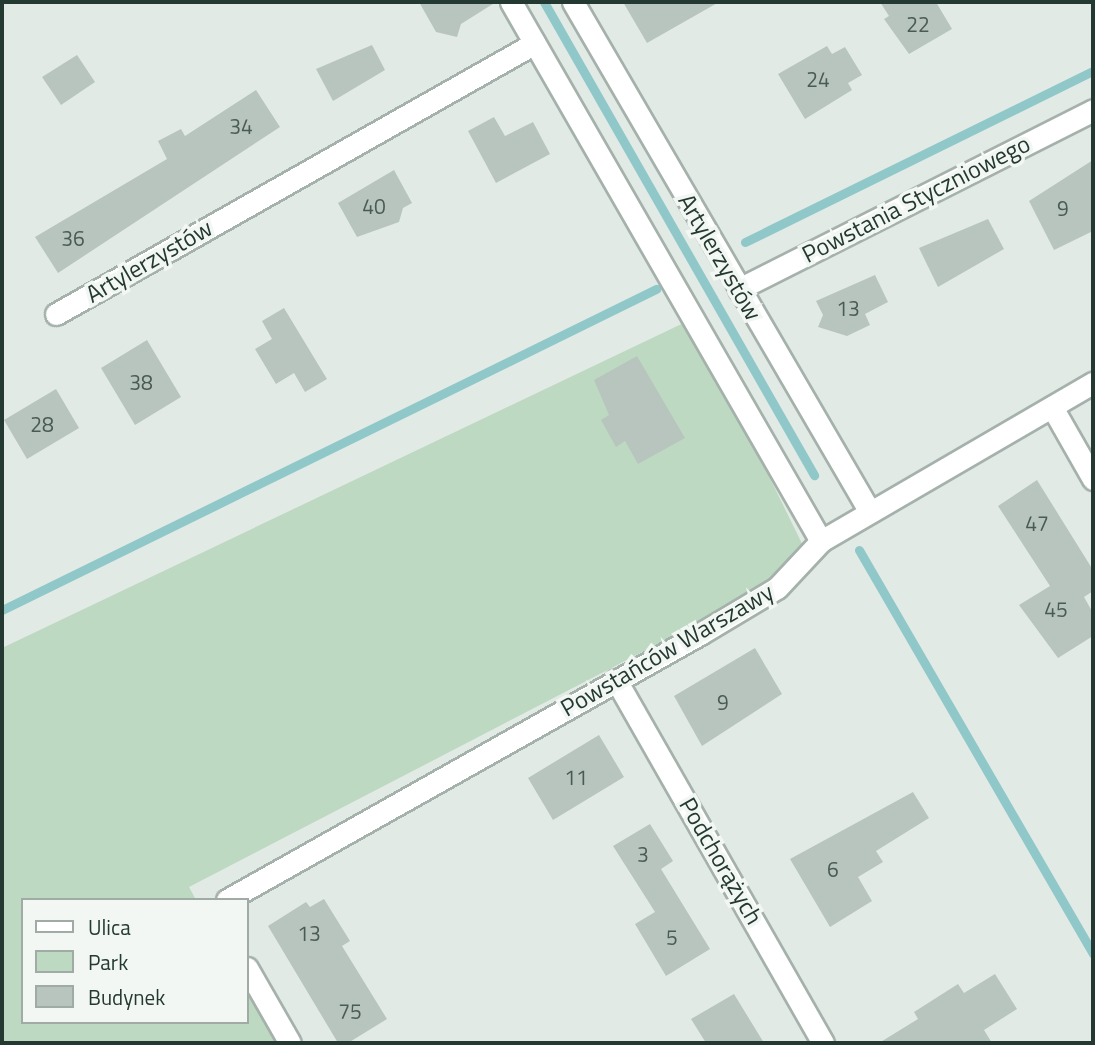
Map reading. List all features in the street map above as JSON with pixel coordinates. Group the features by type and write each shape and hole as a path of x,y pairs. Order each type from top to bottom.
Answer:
{"street":[{"name":"Artylerzystów","path":"512,2 821,541"},
{"name":"Artylerzystów","path":"573,2 870,512"},
{"name":"Artylerzystów","path":"56,314 535,43"},
{"name":"Powstania Styczniowego","path":"738,289 1093,110"},
{"name":"Powstańców Warszawy","path":"231,898 777,588 821,541 1093,383"},
{"path":"1052,407 1093,479"},
{"name":"Podchorążych","path":"616,680 823,1043"},
{"path":"248,970 290,1043"}],"green space":[{"path":"692,319 812,564 189,887 195,898 21,898 21,1024 248,1024 248,989 280,1043 2,1043 2,648"}],"building":[{"path":"419,2 496,2 461,24 457,37 436,32"},
{"path":"623,2 719,2 647,43"},
{"path":"880,2 936,2 952,29 909,54 884,19 889,16"},
{"path":"372,45 385,70 333,101 316,69"},
{"path":"827,46 832,54 845,47 862,75 848,83 852,90 805,119 778,74"},
{"path":"77,55 95,82 61,105 42,77"},
{"path":"256,90 280,127 58,273 35,237 167,159 158,141 181,129 185,136"},
{"path":"494,117 505,136 533,122 550,154 496,183 468,131"},
{"path":"1093,160 1093,231 1054,250 1029,201"},
{"path":"394,170 412,203 403,208 399,222 357,237 338,203"},
{"path":"988,219 1004,249 938,287 919,248"},
{"path":"875,275 888,302 865,314 870,325 847,336 818,327 823,315 816,301"},
{"path":"284,308 327,379 305,392 294,373 276,384 255,349 272,339 262,321"},
{"path":"147,340 181,397 135,425 101,368"},
{"path":"637,356 685,438 638,464 625,441 616,447 601,420 609,415 594,380"},
{"path":"56,389 79,428 27,459 4,420"},
{"path":"1037,480 1093,570 1093,591 1084,597 1093,613 1093,636 1058,658 1019,605 1050,586 998,506"},
{"path":"755,648 782,694 702,746 674,696"},
{"path":"599,735 624,777 553,820 528,778"},
{"path":"913,792 929,818 876,851 883,862 858,877 872,901 830,927 790,859"},
{"path":"650,824 673,861 661,869 710,949 666,976 635,924 655,912 613,846"},
{"path":"324,899 350,941 342,946 387,1019 348,1043 338,1043 268,926 306,902 310,907"},
{"path":"995,974 1017,1009 984,1030 992,1043 879,1043 918,1019 914,1012 958,984 964,993"},
{"path":"734,994 764,1043 706,1043 691,1019"}],"waterway":[{"path":"544,2 814,475"},
{"path":"745,242 1093,71"},
{"path":"2,610 656,289"},
{"path":"859,550 1093,954"}]}
